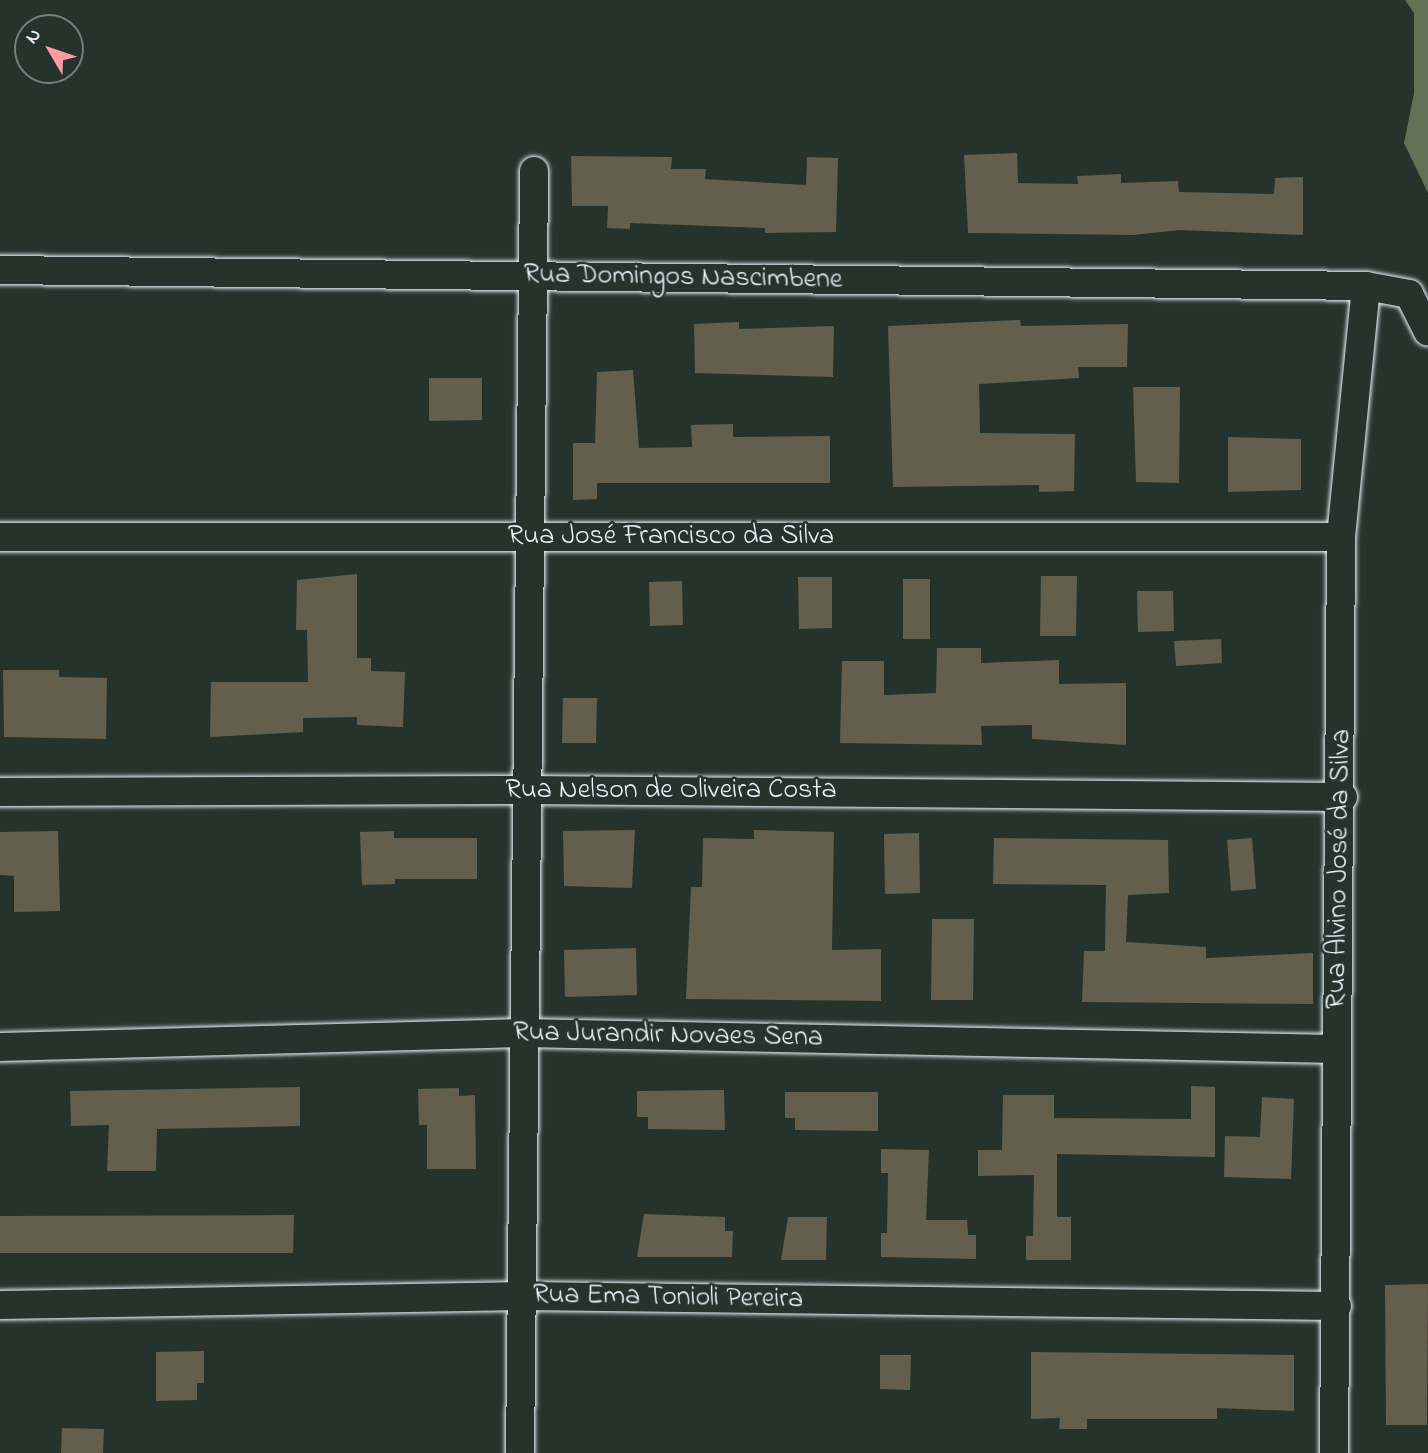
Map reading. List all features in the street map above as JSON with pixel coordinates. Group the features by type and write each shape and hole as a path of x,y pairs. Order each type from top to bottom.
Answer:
{"street":[{"path":"520,1453 523,1296 522,1033 534,171"},
{"name":"Rua Domingos Nascimbene","path":"0,270 1366,286 1409,294 1428,332"},
{"name":"Rua Alvino José da Silva","path":"1334,1453 1337,1049 1343,797 1342,537 1366,286"},
{"name":"Rua José Francisco da Silva","path":"0,537 1342,537"},
{"name":"Rua Nelson de Oliveira Costa","path":"0,792 525,790 1343,797"},
{"name":"Rua Jurandir Novaes Sena","path":"0,1047 522,1033 1337,1049"},
{"name":"Rua Ema Tonioli Pereira","path":"0,1306 523,1296 1337,1306"}],"green space":[{"path":"1405,0 1428,0 1428,193 1404,143 1414,93 1414,13"}],"building":[{"path":"1017,153 1018,183 1078,184 1077,176 1121,174 1121,183 1178,181 1179,192 1274,194 1275,178 1303,177 1303,235 1180,230 1133,235 968,233 964,155"},
{"path":"571,156 672,157 671,169 706,169 705,179 806,185 807,157 838,158 836,232 765,233 765,228 630,223 630,229 607,228 608,206 572,206"},
{"path":"1020,320 1021,326 1128,324 1127,367 1078,367 1079,378 979,384 980,433 1075,434 1074,491 1039,492 1039,485 893,487 888,326"},
{"path":"739,322 739,329 834,326 833,377 695,373 694,324"},
{"path":"633,370 639,448 692,447 691,425 733,424 733,437 830,436 830,483 597,483 597,499 573,500 573,443 595,443 597,372"},
{"path":"429,378 482,378 482,420 429,421"},
{"path":"1133,387 1180,387 1179,483 1136,482"},
{"path":"1228,437 1301,439 1301,490 1228,492"},
{"path":"357,574 357,658 371,658 371,671 405,672 403,727 357,725 357,717 303,718 303,732 210,737 211,682 308,682 307,630 296,630 297,580"},
{"path":"1041,576 1077,576 1076,636 1040,636"},
{"path":"798,577 832,577 832,628 799,629"},
{"path":"903,579 930,579 930,639 903,639"},
{"path":"682,581 683,625 650,626 649,582"},
{"path":"1137,591 1173,591 1174,631 1138,632"},
{"path":"1221,639 1222,663 1176,666 1174,641"},
{"path":"937,648 981,648 981,663 1059,660 1059,684 1126,683 1126,745 1032,739 1032,725 981,726 982,745 840,743 842,661 884,661 884,695 936,693"},
{"path":"3,670 59,670 59,677 107,678 106,739 4,737"},
{"path":"563,698 597,698 596,743 562,743"},
{"path":"635,830 632,888 564,886 563,831"},
{"path":"754,830 834,832 832,950 881,949 881,1001 686,999 691,887 702,887 703,838 754,839"},
{"path":"58,831 60,911 14,912 14,876 0,875 0,832"},
{"path":"394,831 394,838 477,838 477,879 395,879 395,884 362,885 360,832"},
{"path":"919,833 920,893 885,894 884,834"},
{"path":"994,838 1168,840 1169,893 1128,895 1126,942 1206,947 1206,958 1313,953 1313,1004 1082,1002 1084,951 1105,951 1106,885 993,884"},
{"path":"1252,838 1256,889 1231,891 1227,840"},
{"path":"932,919 974,919 973,1000 931,1000"},
{"path":"636,948 637,995 565,997 564,950"},
{"path":"1191,1086 1215,1087 1215,1157 1057,1154 1057,1217 1071,1217 1071,1260 1026,1260 1026,1236 1033,1236 1034,1175 978,1176 978,1150 1002,1150 1003,1095 1054,1095 1054,1118 1191,1119"},
{"path":"300,1087 300,1126 157,1129 156,1171 107,1171 109,1125 71,1126 70,1091"},
{"path":"459,1088 459,1096 475,1095 476,1169 427,1169 427,1125 419,1125 418,1089"},
{"path":"724,1090 725,1130 648,1129 648,1117 637,1117 637,1091"},
{"path":"785,1092 878,1092 878,1131 795,1130 795,1118 785,1118"},
{"path":"1262,1097 1294,1099 1291,1179 1224,1177 1225,1136 1260,1137"},
{"path":"881,1149 929,1150 926,1220 967,1220 968,1235 976,1235 976,1259 881,1257 881,1233 887,1233 888,1173 881,1173"},
{"path":"644,1214 725,1217 725,1231 733,1231 732,1257 637,1257"},
{"path":"294,1215 293,1253 0,1253 0,1216"},
{"path":"788,1217 827,1217 826,1260 781,1260"},
{"path":"1428,1284 1427,1425 1386,1425 1385,1285"},
{"path":"204,1351 204,1383 197,1383 197,1400 156,1401 156,1352"},
{"path":"1031,1352 1294,1355 1294,1411 1217,1408 1217,1419 1087,1419 1087,1429 1059,1429 1060,1418 1031,1419"},
{"path":"880,1355 911,1355 910,1390 880,1389"},
{"path":"62,1428 104,1429 103,1453 61,1453"}]}
